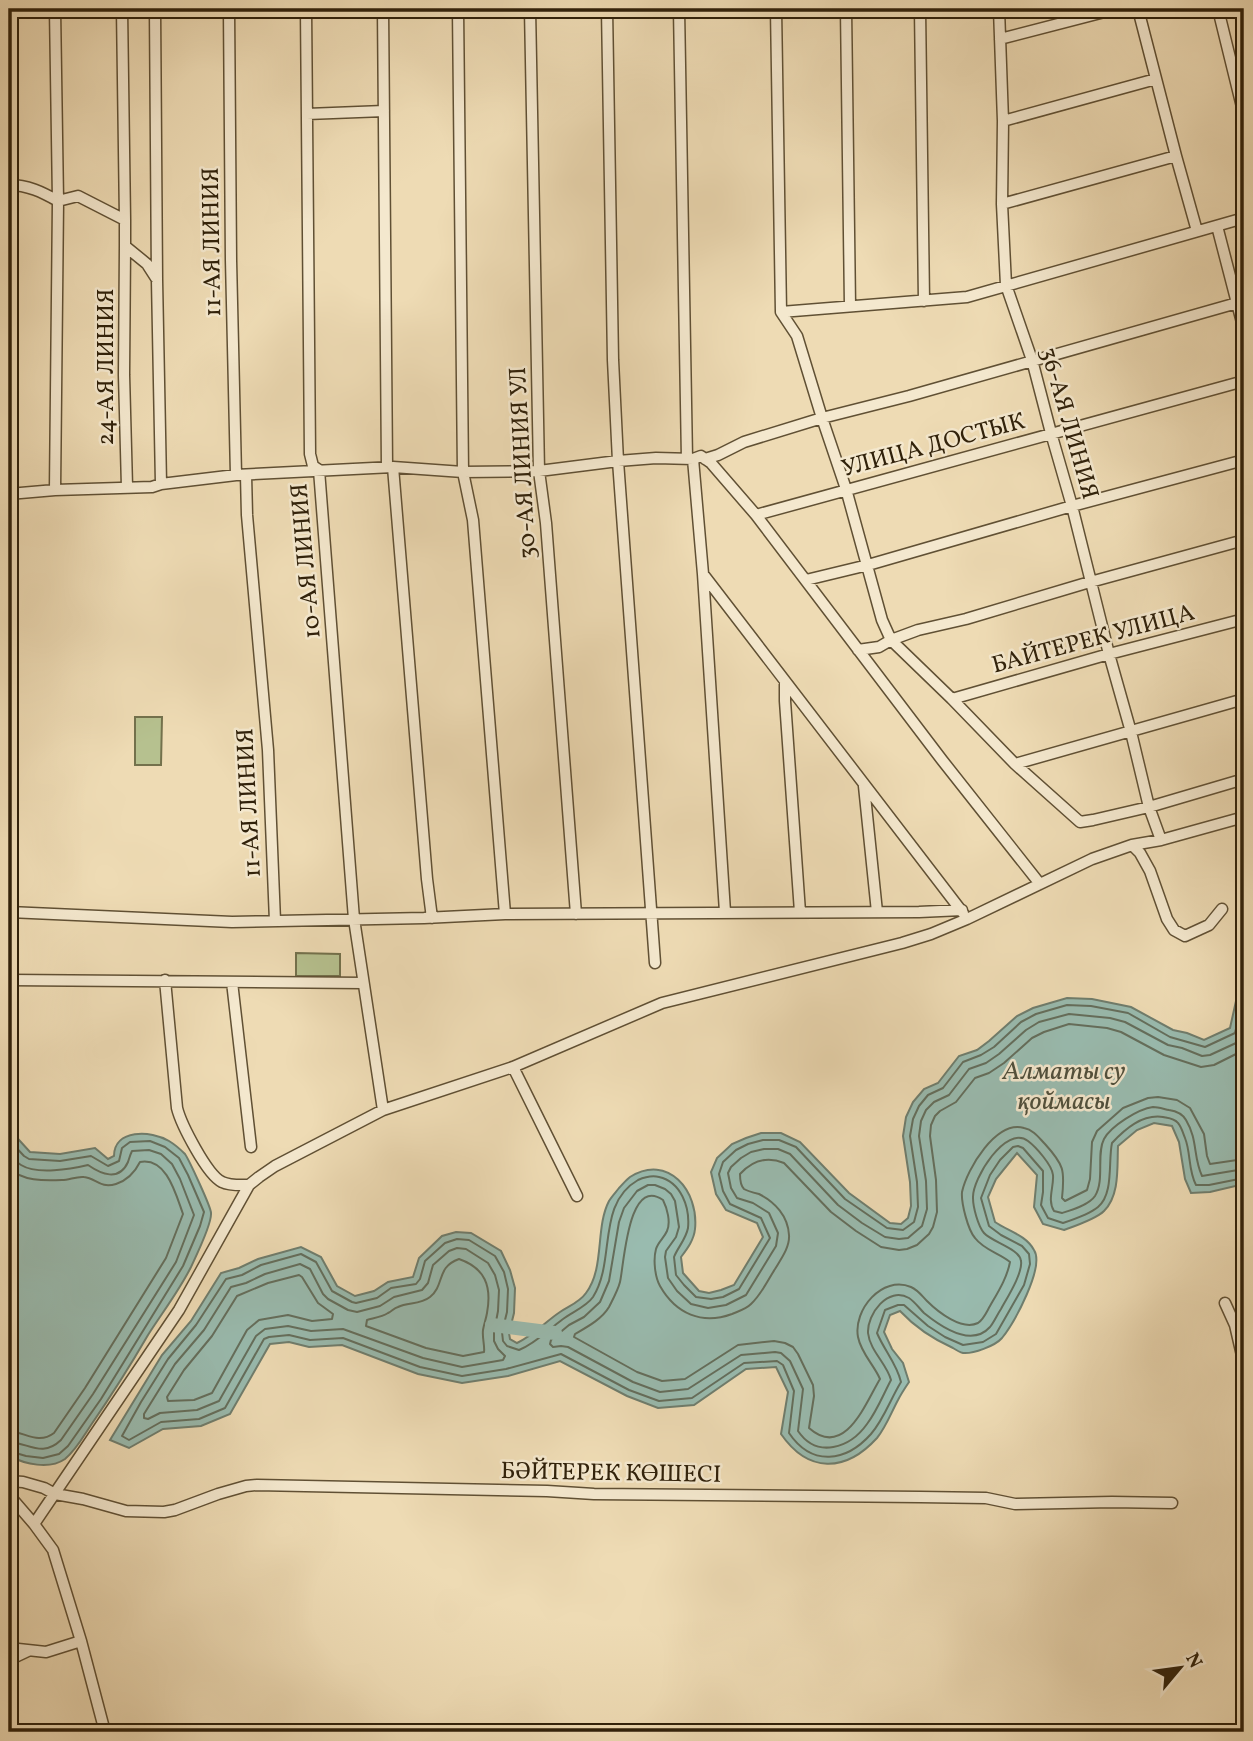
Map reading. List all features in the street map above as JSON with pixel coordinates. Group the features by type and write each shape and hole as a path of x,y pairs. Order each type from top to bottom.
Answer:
{"street":[{"path":"55,9 58,201 55,490"},
{"path":"9,185 37,189 58,201 78,196 125,220 122,9"},
{"path":"155,9 161,484"},
{"name":"11-АЯ ЛИНИЯ","path":"229,9 232,273 241,475 268,750 275,921"},
{"name":"10-АЯ ЛИНИЯ","path":"306,9 310,454 313,466 319,470 354,919 383,1110"},
{"path":"383,9 390,467 432,918"},
{"path":"458,9 463,472 472,520 505,914"},
{"name":"30-АЯ ЛИНИЯ УЛ","path":"530,9 539,471 546,523 576,914"},
{"path":"607,9 613,346 618,461 655,963"},
{"path":"679,9 690,459 703,574 724,912"},
{"path":"776,9 781,312 797,336 846,489 882,620 891,640 1015,764 1080,822 1149,807 1244,779"},
{"path":"846,9 850,306"},
{"path":"920,9 924,301"},
{"name":"36-АЯ ЛИНИЯ","path":"999,9 1006,285 1032,360 1149,807 1161,840"},
{"path":"1000,39 1116,9"},
{"path":"1138,9 1197,231"},
{"path":"1218,9 1244,115"},
{"path":"1003,121 1156,79"},
{"path":"307,114 384,111"},
{"path":"1002,204 1175,156"},
{"path":"781,312 967,297 1244,218"},
{"name":"24-АЯ ЛИНИЯ","path":"125,220 124,375 127,487"},
{"path":"1217,226 1241,302 1244,330"},
{"path":"125,246 147,264 157,280"},
{"path":"705,459 744,442 822,418 1241,302"},
{"name":"УЛИЦА ДОСТЫК","path":"755,515 1244,381"},
{"path":"9,494 152,487 241,475 319,470 390,467 463,472 539,471 618,461 690,459 701,456 711,463 755,515 1040,884"},
{"path":"806,580 1244,460"},
{"path":"858,650 879,647 918,630 1244,541"},
{"path":"703,574 964,915"},
{"name":"БАЙТЕРЕК УЛИЦА","path":"952,699 1244,619"},
{"path":"785,681 800,912"},
{"path":"1015,764 1244,699"},
{"path":"864,784 877,912"},
{"path":"34,1524 179,1310 249,1185 275,1166 383,1110 513,1067 662,1003 931,934 964,915 1092,859 1132,845 1161,840 1244,817"},
{"path":"1132,845 1150,871 1167,919 1174,930 1185,936 1209,925 1222,909"},
{"path":"9,912 232,922 505,914 877,912 964,915"},
{"path":"9,980 363,983"},
{"path":"164,980 180,1121 219,1181 249,1185"},
{"path":"232,982 251,1147"},
{"path":"513,1067 577,1196"},
{"path":"1225,1303 1235,1325 1244,1364"},
{"name":"БӘЙТЕРЕК КӨШЕСІ","path":"9,1481 23,1482 55,1494 126,1511 164,1512 227,1491 257,1485 594,1494 986,1498 1015,1504 1172,1503"},
{"path":"9,1495 53,1550 105,1732"},
{"path":"9,1647 46,1652 80,1641"},
{"path":"9,1660 30,1650"}],"green space":[{"path":"135,717 162,717 161,765 135,765"},
{"path":"296,953 340,954 340,976 296,976"}],"water":[{"name":"Алматы су қоймасы","path":"1244,986 1244,1184 1210,1192 1191,1193 1185,1179 1179,1142 1172,1126 1154,1123 1137,1130 1118,1146 1115,1189 1104,1211 1064,1230 1043,1224 1034,1207 1037,1175 1017,1153 996,1179 988,1197 995,1222 1022,1237 1034,1250 1035,1269 1020,1308 999,1341 984,1349 967,1353 959,1352 931,1337 900,1311 890,1315 884,1332 903,1363 909,1382 877,1438 852,1458 827,1464 815,1462 792,1447 781,1434 788,1392 776,1367 746,1369 694,1405 658,1408 627,1396 560,1361 508,1376 462,1383 418,1374 342,1345 309,1347 289,1342 270,1344 230,1414 201,1426 163,1429 129,1448 110,1440 162,1355 191,1321 221,1273 301,1247 321,1257 337,1286 355,1296 374,1291 388,1282 413,1277 419,1258 442,1236 456,1232 471,1233 501,1251 510,1270 515,1288 514,1313 509,1333 510,1339 517,1343 584,1296 596,1272 602,1223 609,1201 630,1177 644,1171 657,1170 678,1180 692,1201 695,1229 692,1241 681,1257 683,1273 699,1291 709,1293 721,1290 734,1285 763,1237 757,1223 726,1210 716,1194 711,1172 717,1158 732,1144 761,1133 781,1133 800,1142 849,1193 890,1223 901,1224 908,1218 911,1206 903,1136 906,1117 913,1102 924,1089 938,1083 959,1056 977,1050 1017,1016 1033,1008 1067,998 1092,999 1131,1007 1173,1030 1204,1040 1230,1028 1238,992"},
{"path":"9,1129 30,1152 60,1154 95,1148 108,1159 114,1156 116,1147 127,1136 144,1134 161,1137 185,1154 211,1213 209,1225 191,1267 113,1392 73,1452 59,1462 44,1465 9,1456"}],"waterway":[{"path":"492,1325 555,1333"}]}
